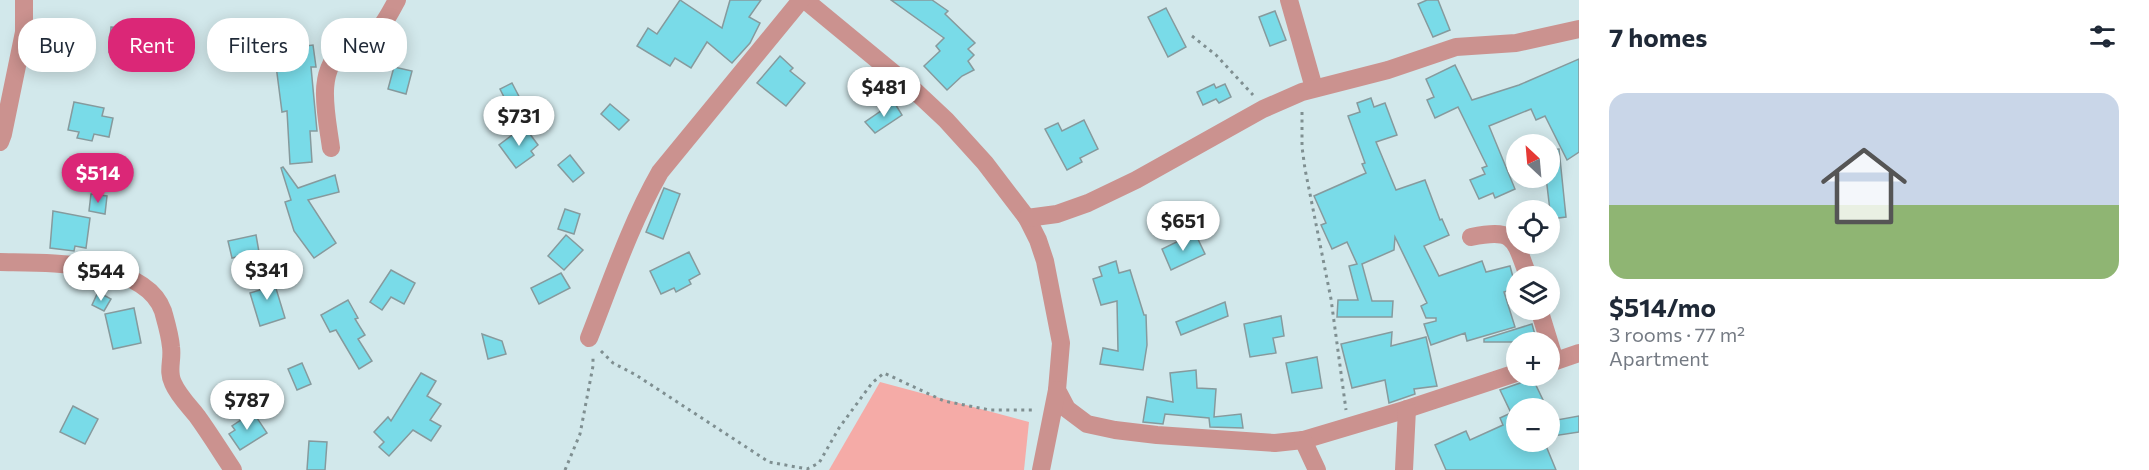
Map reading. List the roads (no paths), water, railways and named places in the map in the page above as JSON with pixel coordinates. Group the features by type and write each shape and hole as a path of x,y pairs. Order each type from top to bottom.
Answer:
{"street":[{"path":"0,142 24,32 24,0"},
{"path":"331,148 326,108 327,69 334,58 345,48 370,36 382,27 397,0"},
{"path":"589,338 624,245 660,172 803,0 914,90 946,120 985,164 1026,218 1038,240 1045,261 1061,344 1057,390 1041,470"},
{"path":"1289,0 1308,90"},
{"path":"1026,218 1057,214 1088,203 1136,180 1263,109 1308,90 1388,70 1456,47 1516,43 1579,30"},
{"path":"1471,237 1498,233 1510,237 1516,244 1524,266"},
{"path":"0,262 74,264 105,270 125,277 150,293 162,309 168,329 172,348 169,372 173,384 232,470"},
{"path":"1560,359 1579,353"},
{"path":"1057,390 1067,409 1088,424 1115,430 1275,442 1303,440 1506,376"},
{"path":"1404,470 1407,409"},
{"path":"1303,440 1317,470"}]}
